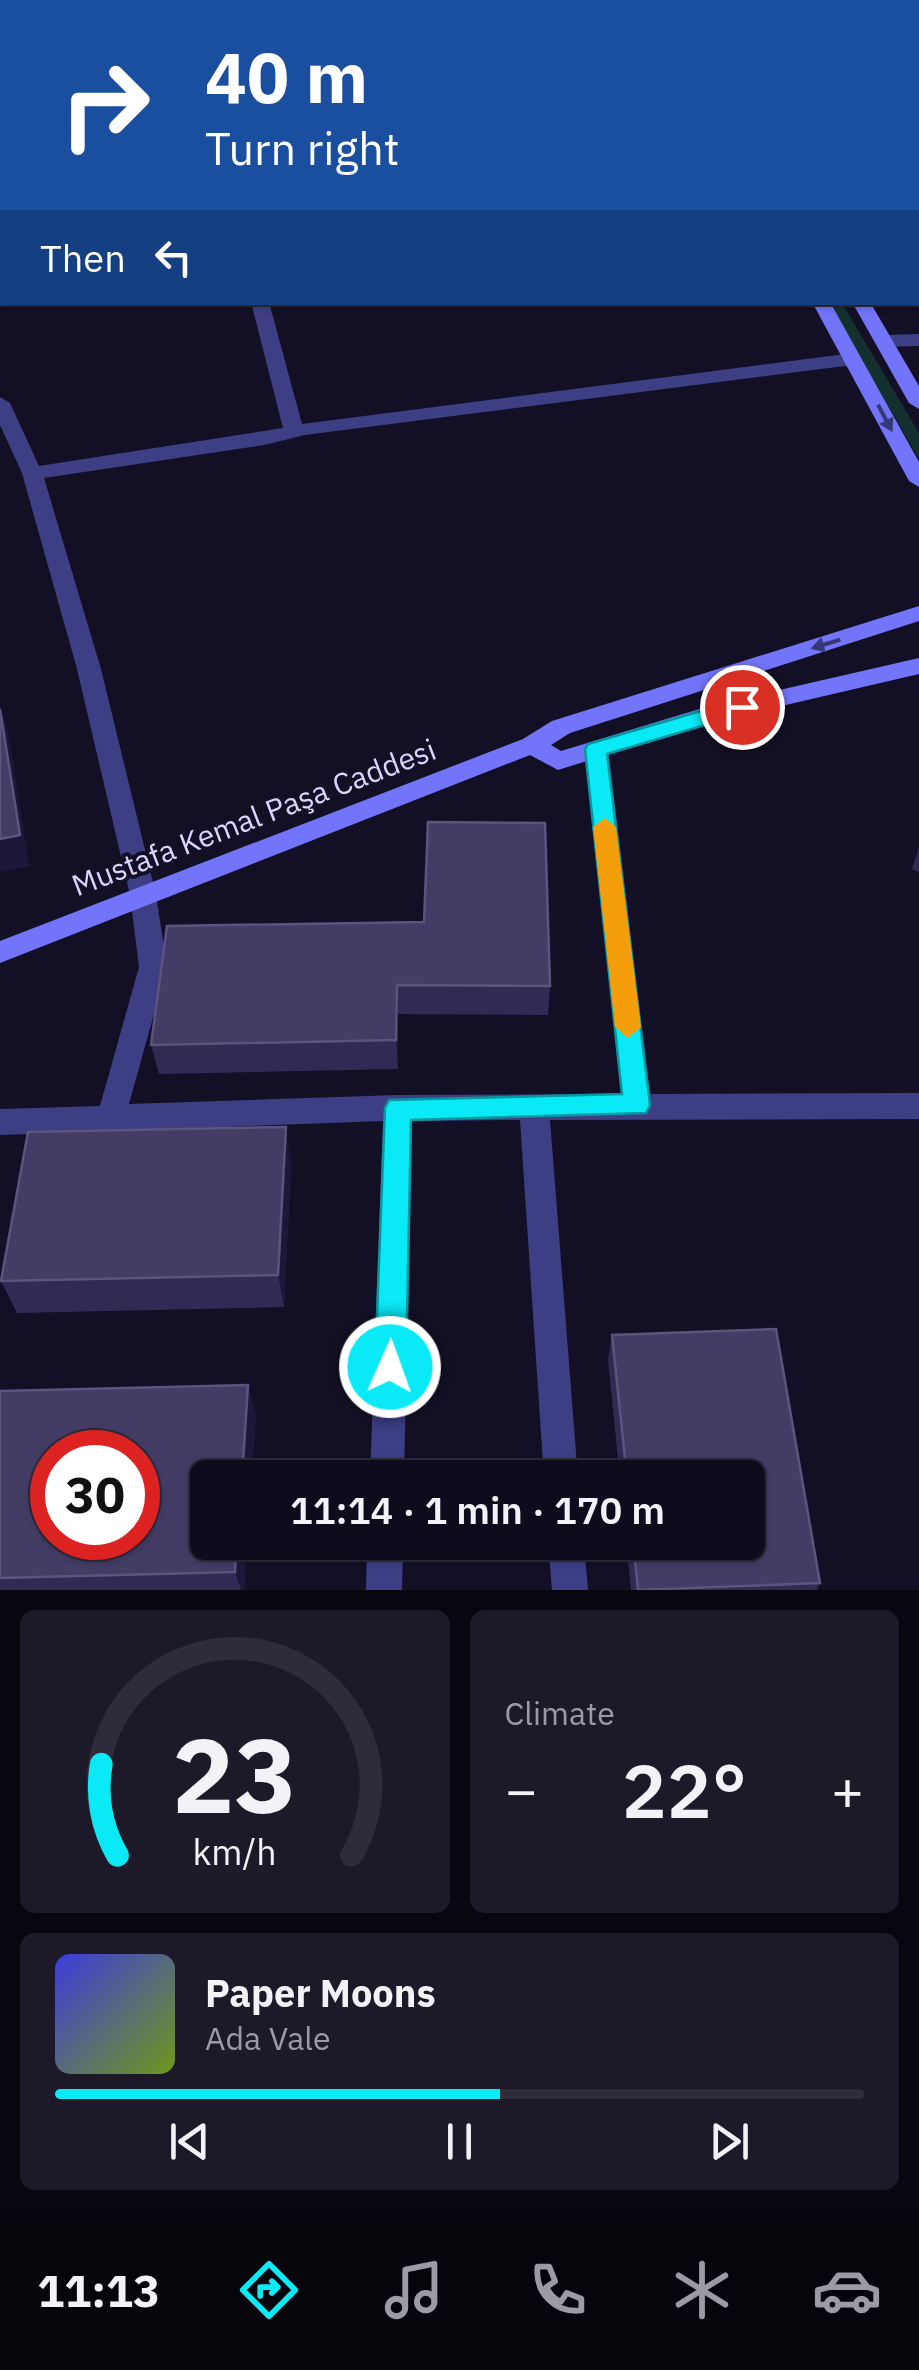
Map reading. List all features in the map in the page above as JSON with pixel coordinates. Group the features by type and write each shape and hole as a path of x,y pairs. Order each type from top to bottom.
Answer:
{"main road":[{"path":"823,305 919,482"},
{"path":"863,305 919,403"},
{"name":"Mustafa Kemal Paşa Caddesi","path":"0,952 532,745 561,726 919,613"},
{"path":"532,745 558,761 706,715 919,666"}],"street":[{"path":"261,305 294,432"},
{"path":"883,341 919,340"},
{"path":"32,473 294,432 853,359"},
{"path":"0,403 32,473 89,669 143,896 152,967 111,1118"},
{"path":"596,749 637,1105"},
{"path":"534,1106 560,1460"},
{"path":"0,1122 398,1108 919,1106"},
{"path":"388,1460 398,1108"},
{"path":"384,1590 385,1560"},
{"path":"568,1560 570,1590"}],"green space":[{"path":"830,305 843,305 919,433 919,459"}],"building":[{"path":"0,709 20,835 0,839"},
{"path":"428,822 545,823 550,986 397,985 396,1040 151,1045 167,926 424,922"},
{"path":"286,1127 278,1275 1,1281 28,1132"},
{"path":"776,1329 820,1583 638,1590 635,1560 765,1560 765,1460 625,1460 612,1335"},
{"path":"248,1385 243,1460 190,1460 190,1560 236,1560 235,1572 0,1578 0,1391"}],"slow traffic":[{"path":"605,827 628,1027"}],"route":[{"path":"390,1367 398,1108 637,1105 596,749 742,707"}]}
